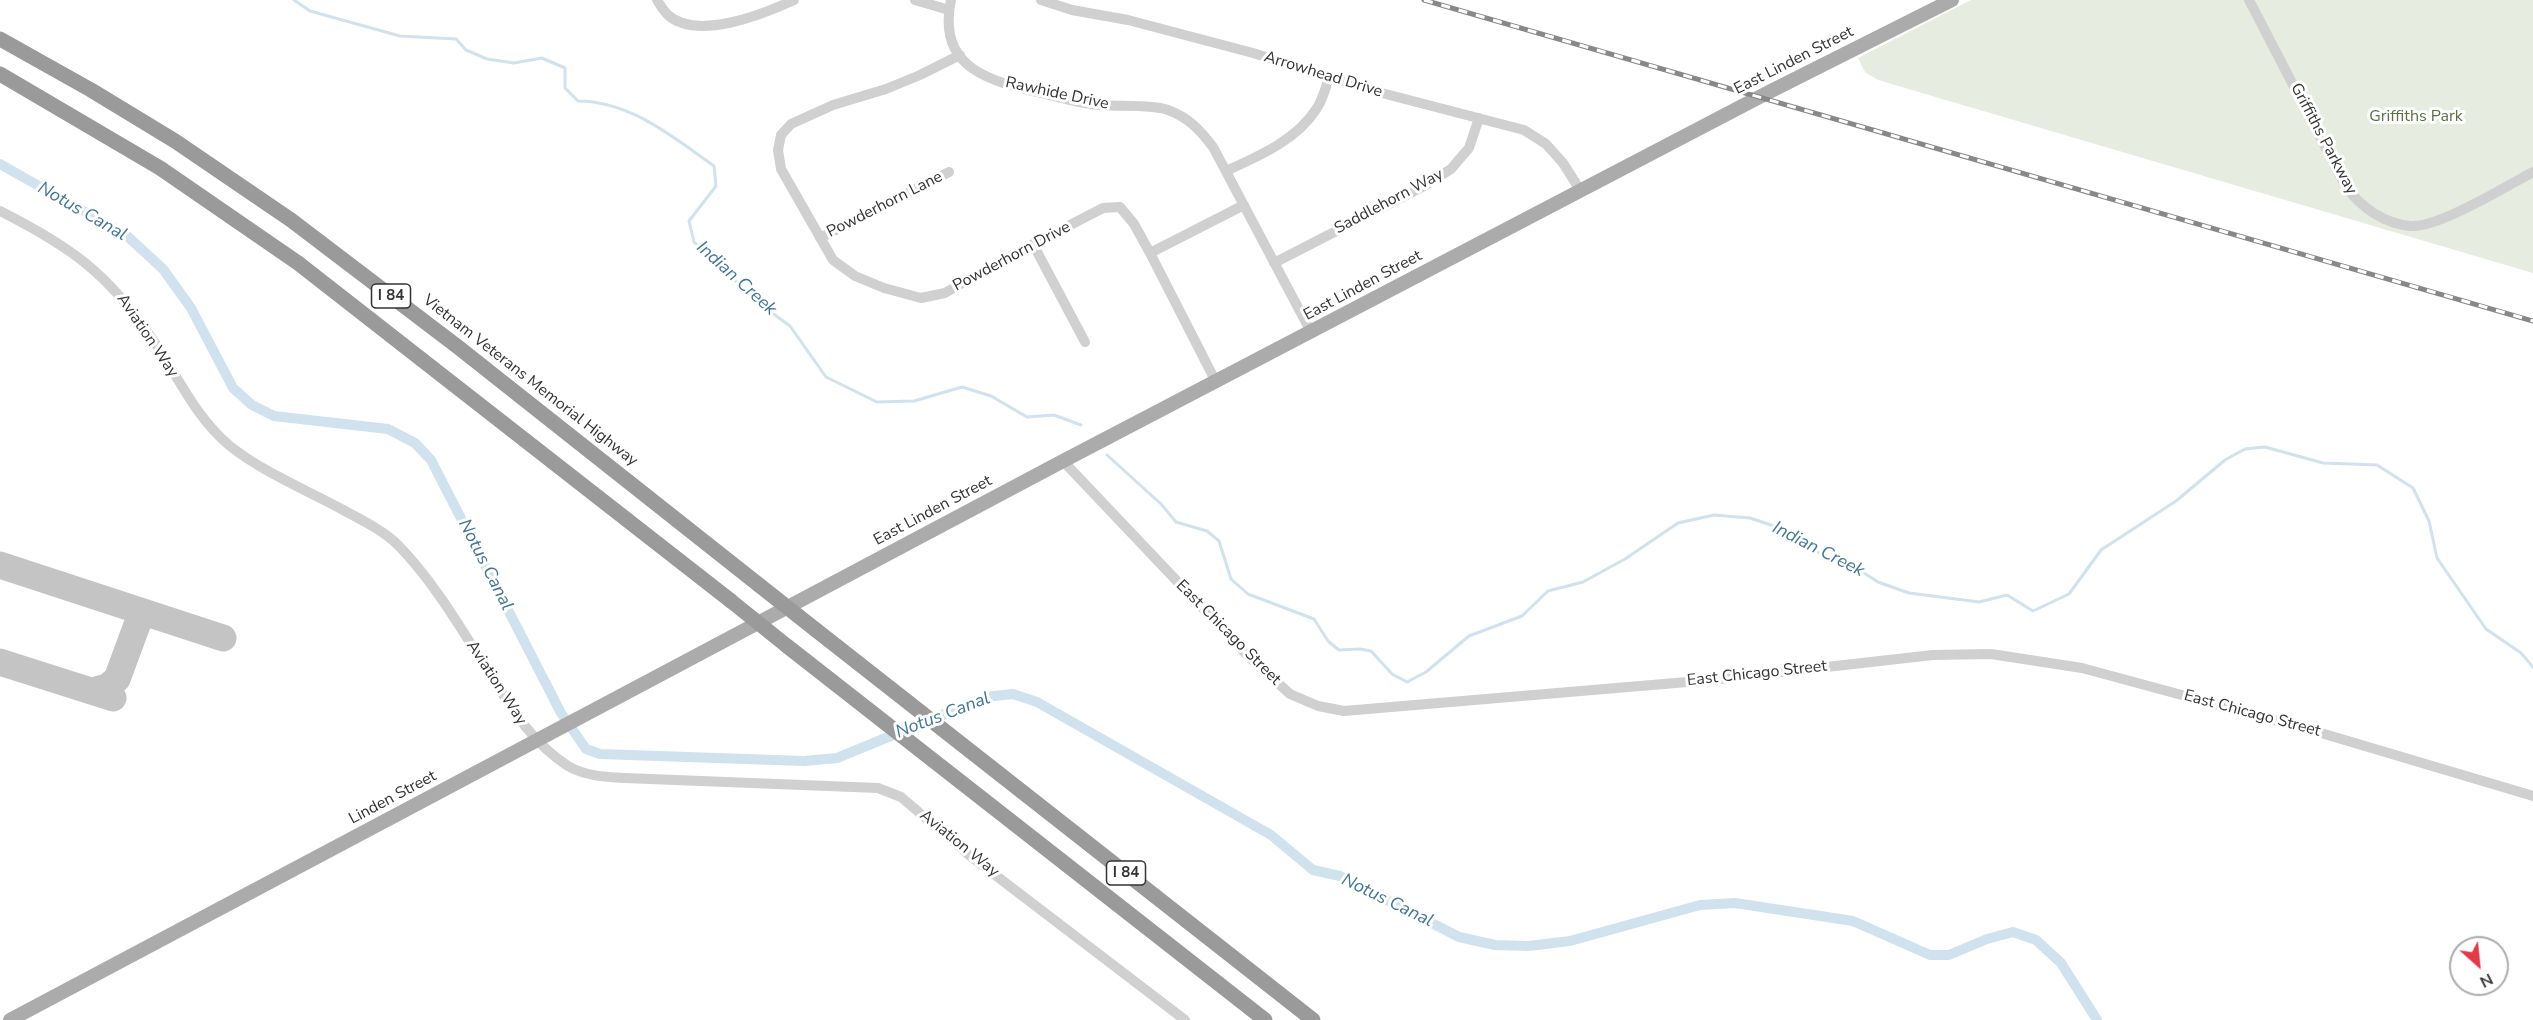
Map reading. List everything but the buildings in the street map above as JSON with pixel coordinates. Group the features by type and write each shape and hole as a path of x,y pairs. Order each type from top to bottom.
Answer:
{"highway":[{"name":"Vietnam Veterans Memorial Highway","path":"0,39 175,141 291,220 458,346 1313,1020"},
{"name":"I 84","path":"0,74 160,168 298,263 1265,1020"}],"main road":[{"name":"East Linden Street","path":"791,605 1943,2"},
{"name":"Linden Street","path":"10,1020 791,605"}],"street":[{"path":"657,0 669,16 689,24 714,25 745,20 794,0"},
{"path":"915,0 950,5"},
{"name":"Arrowhead Drive","path":"1041,0 1072,10 1128,20 1253,53 1378,92 1524,130 1546,144 1563,163 1580,190"},
{"name":"Griffiths Parkway","path":"2249,0 2346,187 2359,204 2374,213 2412,226 2437,221 2533,172"},
{"name":"Rawhide Drive","path":"950,5 947,20 951,42 960,55 982,76 1005,84 1097,105 1165,109 1185,118 1200,129 1213,147 1311,332"},
{"name":"Powderhorn Drive","path":"960,55 886,89 833,105 791,124 781,135 778,150 781,169 833,260 855,276 884,288 921,298 945,293 1103,208 1120,207 1134,224 1150,253 1216,382"},
{"path":"1226,171 1275,147 1302,128 1318,106 1329,77"},
{"name":"Saddlehorn Way","path":"1274,263 1424,186 1451,168 1469,148 1479,118"},
{"name":"Powderhorn Lane","path":"820,238 949,172"},
{"path":"1150,253 1244,205"},
{"name":"Aviation Way","path":"0,211 47,234 95,269 115,288 155,342 185,394 230,445 255,463 361,519 395,542 417,566 443,601 524,728 569,767 587,774 605,777 878,788 901,797 969,855 1185,1020"},
{"path":"1034,246 1084,342"},
{"name":"East Chicago Street","path":"1063,461 1248,657 1290,694 1318,706 1341,711 1355,710 1711,680 1933,655 1992,654 2082,668 2311,730 2533,796"}],"green space":[{"name":"Griffiths Park","path":"1971,0 2533,0 2533,273 1878,80 1865,72 1858,58"}],"waterway":[{"name":"Indian Creek","path":"294,0 310,11 400,36 456,39 466,50 487,59 514,63 542,58 565,68 565,88 578,101 615,107 633,114 683,144 714,166 716,186 689,221 694,242 760,304 790,326 826,377 877,402 914,401 962,387 991,396 1027,417 1054,415 1081,425"},
{"name":"Notus Canal","path":"0,164 126,235 163,269 191,308 233,388 252,405 274,416 388,429 415,443 431,460 561,713 586,749 600,754 804,761 837,758 986,697 1013,694 1037,702 1271,835 1313,870 1340,876 1459,937 1495,945 1529,946 1570,941 1700,905 1735,903 1853,921 1930,955 1949,955 1987,939 2013,932 2036,940 2061,963 2097,1020"},
{"name":"Indian Creek","path":"1107,455 1161,504 1176,522 1207,531 1219,541 1231,579 1248,594 1314,619 1328,641 1339,650 1371,651 1392,674 1407,682 1426,672 1469,636 1522,616 1548,591 1583,582 1625,559 1678,523 1714,515 1750,518 1783,529 1824,556 1850,564 1878,582 1909,593 1979,602 2007,595 2033,611 2069,594 2101,550 2176,501 2225,460 2245,449 2265,447 2323,463 2377,465 2413,488 2429,521 2437,558 2486,629 2521,653 2533,667"}],"taxiway":[{"path":"0,565 223,638"},
{"path":"92,691 107,687 117,679 141,614"},
{"path":"0,662 113,698"}],"railway":[{"path":"1424,0 2533,321"}]}
